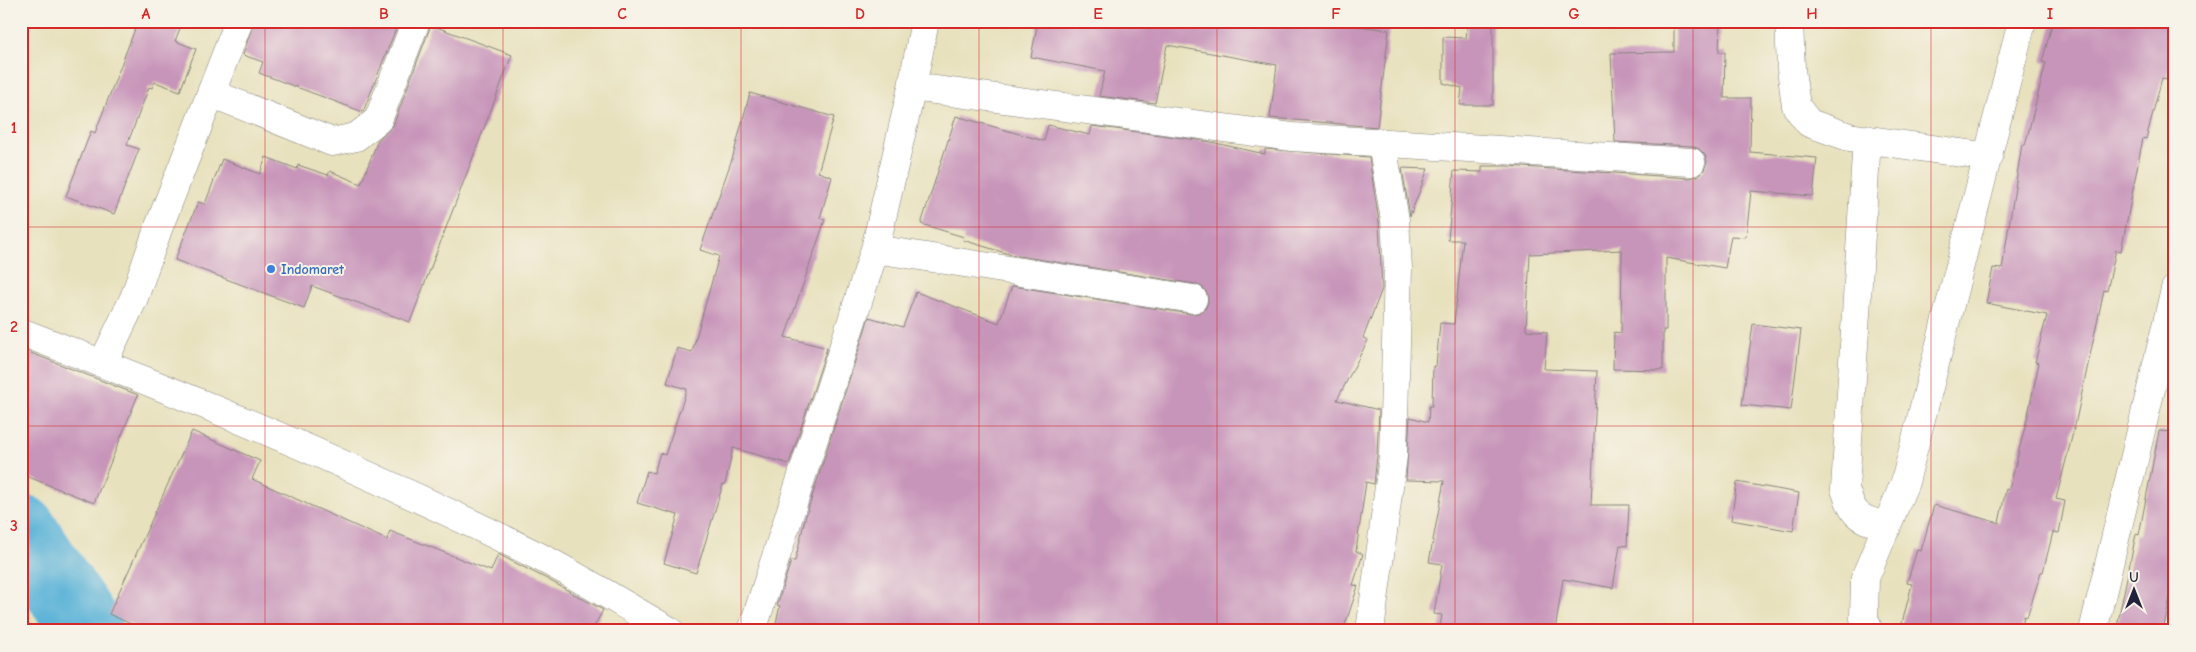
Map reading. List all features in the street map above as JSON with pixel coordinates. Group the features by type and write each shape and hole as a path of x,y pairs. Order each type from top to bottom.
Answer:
{"street":[{"path":"107,356 134,298 158,229 239,21"},
{"path":"211,93 332,142 356,137 378,120 416,21"},
{"path":"752,631 875,249 925,21"},
{"path":"1789,21 1791,69 1796,106 1809,123 1849,137 1989,158"},
{"path":"1869,631 1864,618 1865,578 1905,482 1989,158 2022,21"},
{"path":"912,87 1292,137 1691,162"},
{"path":"1867,139 1845,489 1851,509 1861,518 1887,527"},
{"path":"1370,631 1393,456 1396,367 1398,268 1395,220 1382,143"},
{"path":"875,249 1192,299"},
{"path":"2093,631 2175,289"},
{"path":"21,332 107,356 336,460 539,557 670,631"}],"building":[{"path":"138,21 183,21 175,41 196,49 180,91 155,82 152,88 149,87 127,145 139,149 114,214 66,196 91,131 95,133"},
{"path":"254,21 399,21 363,112 259,73 263,62 243,55"},
{"path":"1038,21 1342,21 1342,24 1389,30 1377,127 1270,118 1277,65 1167,45 1155,103 1099,96 1105,71 1031,57"},
{"path":"1468,21 1493,21 1493,105 1460,105 1462,88 1443,83 1443,37 1466,38"},
{"path":"1674,21 1720,21 1719,52 1725,52 1724,98 1751,98 1750,152 1817,158 1813,196 1751,191 1746,237 1731,236 1725,268 1666,258 1666,330 1663,330 1663,370 1613,369 1614,332 1621,333 1622,250 1530,254 1526,330 1547,332 1544,369 1597,371 1591,505 1629,505 1627,546 1620,545 1613,588 1563,579 1555,631 1439,631 1442,615 1434,614 1442,564 1429,562 1444,481 1406,480 1410,417 1428,422 1429,406 1432,406 1433,366 1436,366 1440,323 1454,324 1463,240 1448,240 1454,171 1482,172 1482,166 1507,166 1690,178 1698,176 1704,170 1707,162 1705,155 1699,149 1692,146 1615,142 1611,53 1674,52"},
{"path":"2053,21 2175,21 2175,44 2167,79 2162,78 2146,139 2143,138 2121,251 2116,250 2107,291 2104,290 2075,425 2056,499 2065,501 2059,533 2053,532 2043,572 2041,572 2027,617 2024,616 2021,631 1900,631 1912,584 1907,583 1917,550 1921,551 1934,505 1999,523 2006,489 2009,490 2027,419 2039,363 2035,362 2047,315 1986,303 1993,268 2002,269 2022,144 2025,145 2046,63 2042,62"},
{"path":"431,25 512,55 410,322 312,286 304,308 175,260 198,202 205,204 222,159 260,174 266,157 297,169 298,165 328,175 330,171 361,184 378,140 393,126"},
{"path":"750,93 834,117 818,172 832,177 820,218 825,220 785,337 827,348 789,464 733,448 725,485 723,484 696,573 664,563 678,515 637,503 647,471 654,473 660,453 665,455 687,389 667,383 677,348 692,352 719,256 700,250 733,156"},
{"path":"956,116 1044,141 1048,125 1090,135 1092,126 1206,141 1265,154 1265,149 1369,157 1379,222 1382,289 1363,338 1368,340 1337,400 1379,410 1377,455 1374,484 1366,482 1356,551 1363,554 1353,585 1358,586 1343,631 774,631 780,606 777,605 791,561 795,561 805,519 869,317 903,327 916,292 999,323 1012,286 1191,314 1199,313 1205,309 1208,302 1207,293 1202,287 1195,284 1012,255 963,240 964,237 921,224"},
{"path":"1402,168 1428,169 1410,216"},
{"path":"1753,324 1801,330 1791,410 1742,405"},
{"path":"21,349 138,395 94,503 21,474"},
{"path":"192,431 260,461 252,479 387,540 390,531 491,571 498,554 603,610 592,631 146,631 109,614"},
{"path":"2159,431 2175,432 2175,574 2163,631 2116,631 2136,534 2139,535"},
{"path":"1737,482 1799,493 1793,531 1731,520"}],"waterway":[{"path":"21,530 88,631"}],"place":[{"name":"Indomaret","path":"271,269"}]}
